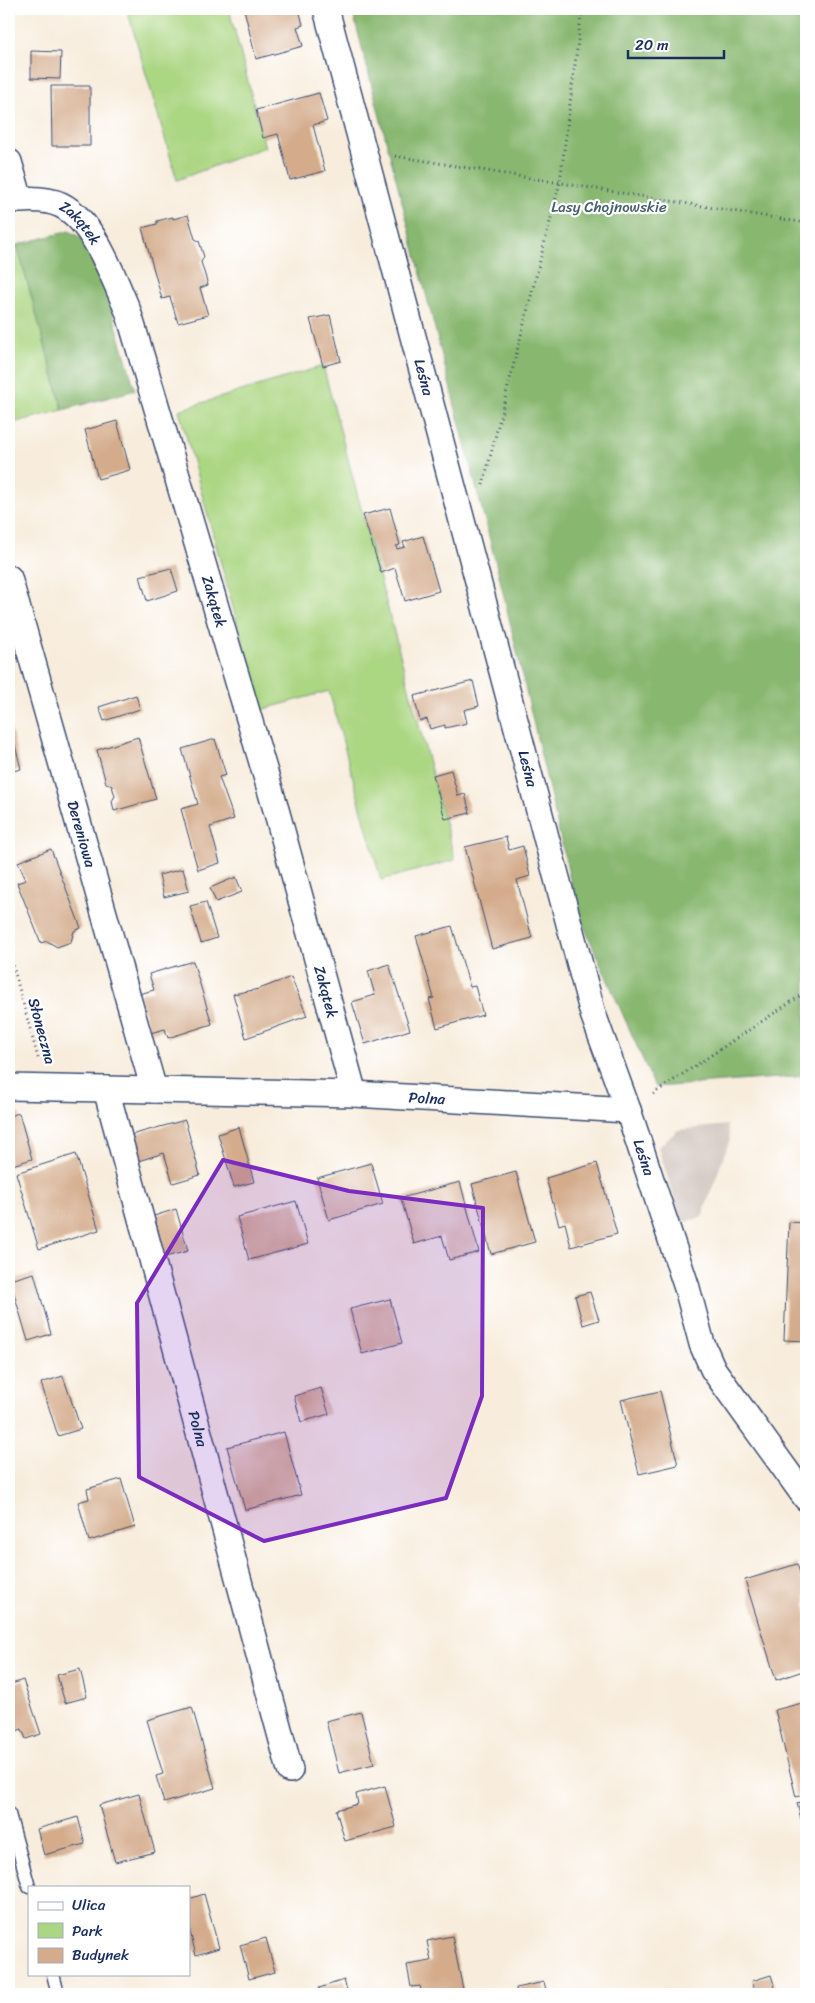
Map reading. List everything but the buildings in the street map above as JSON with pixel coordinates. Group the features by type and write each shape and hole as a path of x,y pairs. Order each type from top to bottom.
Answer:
{"street":[{"name":"Leśna","path":"326,9 593,1014 628,1110 687,1288 702,1344 713,1370 806,1498"},
{"name":"Zakątek","path":"9,162 14,202 39,199 61,206 75,215 103,253 128,311 277,813 354,1094"},
{"name":"Dereniowa","path":"9,578 154,1090"},
{"name":"Polna","path":"9,1087 354,1094 628,1110"},
{"name":"Polna","path":"106,1089 290,1770"}],"lane":[{"path":"9,1814 29,1886"},
{"path":"54,1976 58,1994"}],"path":[{"path":"480,495 560,182 582,9"},
{"path":"363,150 806,223"},
{"name":"Słoneczna","path":"9,951 46,1088"},
{"path":"628,1110 806,992"}],"highlighted area":[{"path":"223,1160 349,1191 483,1208 482,1396 446,1498 264,1541 139,1477 137,1303"}],"shaded area":[{"path":"727,1125 730,1139 702,1217 682,1223 658,1147 678,1130"}],"green space":[{"path":"127,9 229,9 265,147 177,180"},
{"name":"Lasy Chojnowskie","path":"352,9 806,9 806,1076 655,1087 578,913 498,571"},
{"path":"69,231 93,245 135,390 63,410 17,245"},
{"path":"17,245 63,410 9,424 9,247"},
{"path":"323,366 455,860 381,880 329,691 261,710 179,410"}]}
